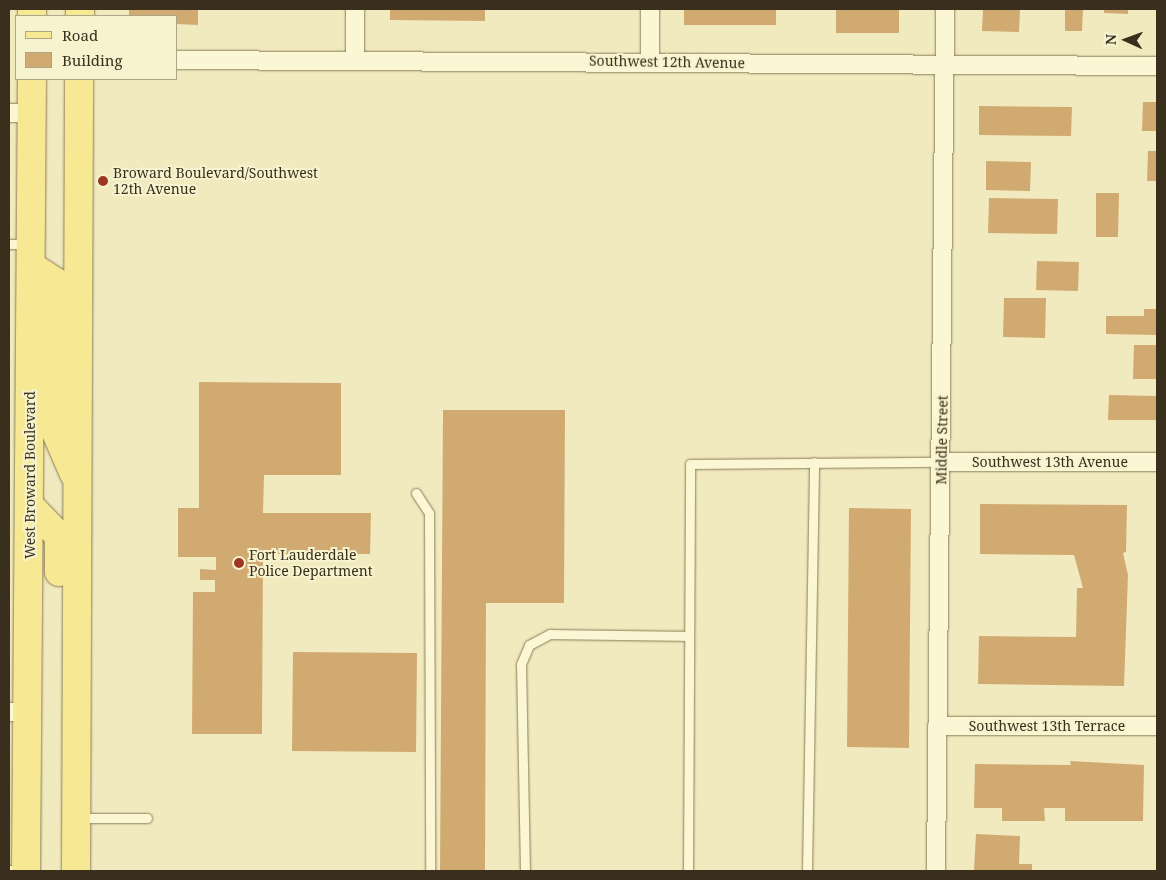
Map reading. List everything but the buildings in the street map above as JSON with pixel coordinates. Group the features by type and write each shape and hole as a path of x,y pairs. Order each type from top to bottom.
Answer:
{"main road":[{"name":"West Broward Boulevard","path":"26,871 19,712 30,506 20,113 32,80"},
{"path":"76,871 79,80"},
{"path":"23,251 56,282 54,428 78,484"},
{"path":"30,506 59,536 60,731 77,765"}],"street":[{"path":"355,9 355,59"},
{"path":"650,9 650,62"},
{"name":"Middle Street","path":"936,871 942,462 945,9"},
{"name":"Southwest 12th Avenue","path":"178,60 355,59 1157,66"},
{"name":"Southwest 13th Avenue","path":"942,462 1157,462"},
{"name":"Southwest 13th Terrace","path":"937,726 1157,726"}],"lane":[{"path":"807,871 814,462"},
{"path":"688,871 690,464 942,462"},
{"path":"416,493 429,513 430,871"},
{"path":"526,871 521,664 529,645 550,634 689,636"},
{"path":"77,818 148,818"},
{"path":"9,870 26,871"}],"place":[{"name":"Broward Boulevard/Southwest 12th Avenue","path":"103,181"},
{"name":"Fort Lauderdale Police Department","path":"239,563"}]}
